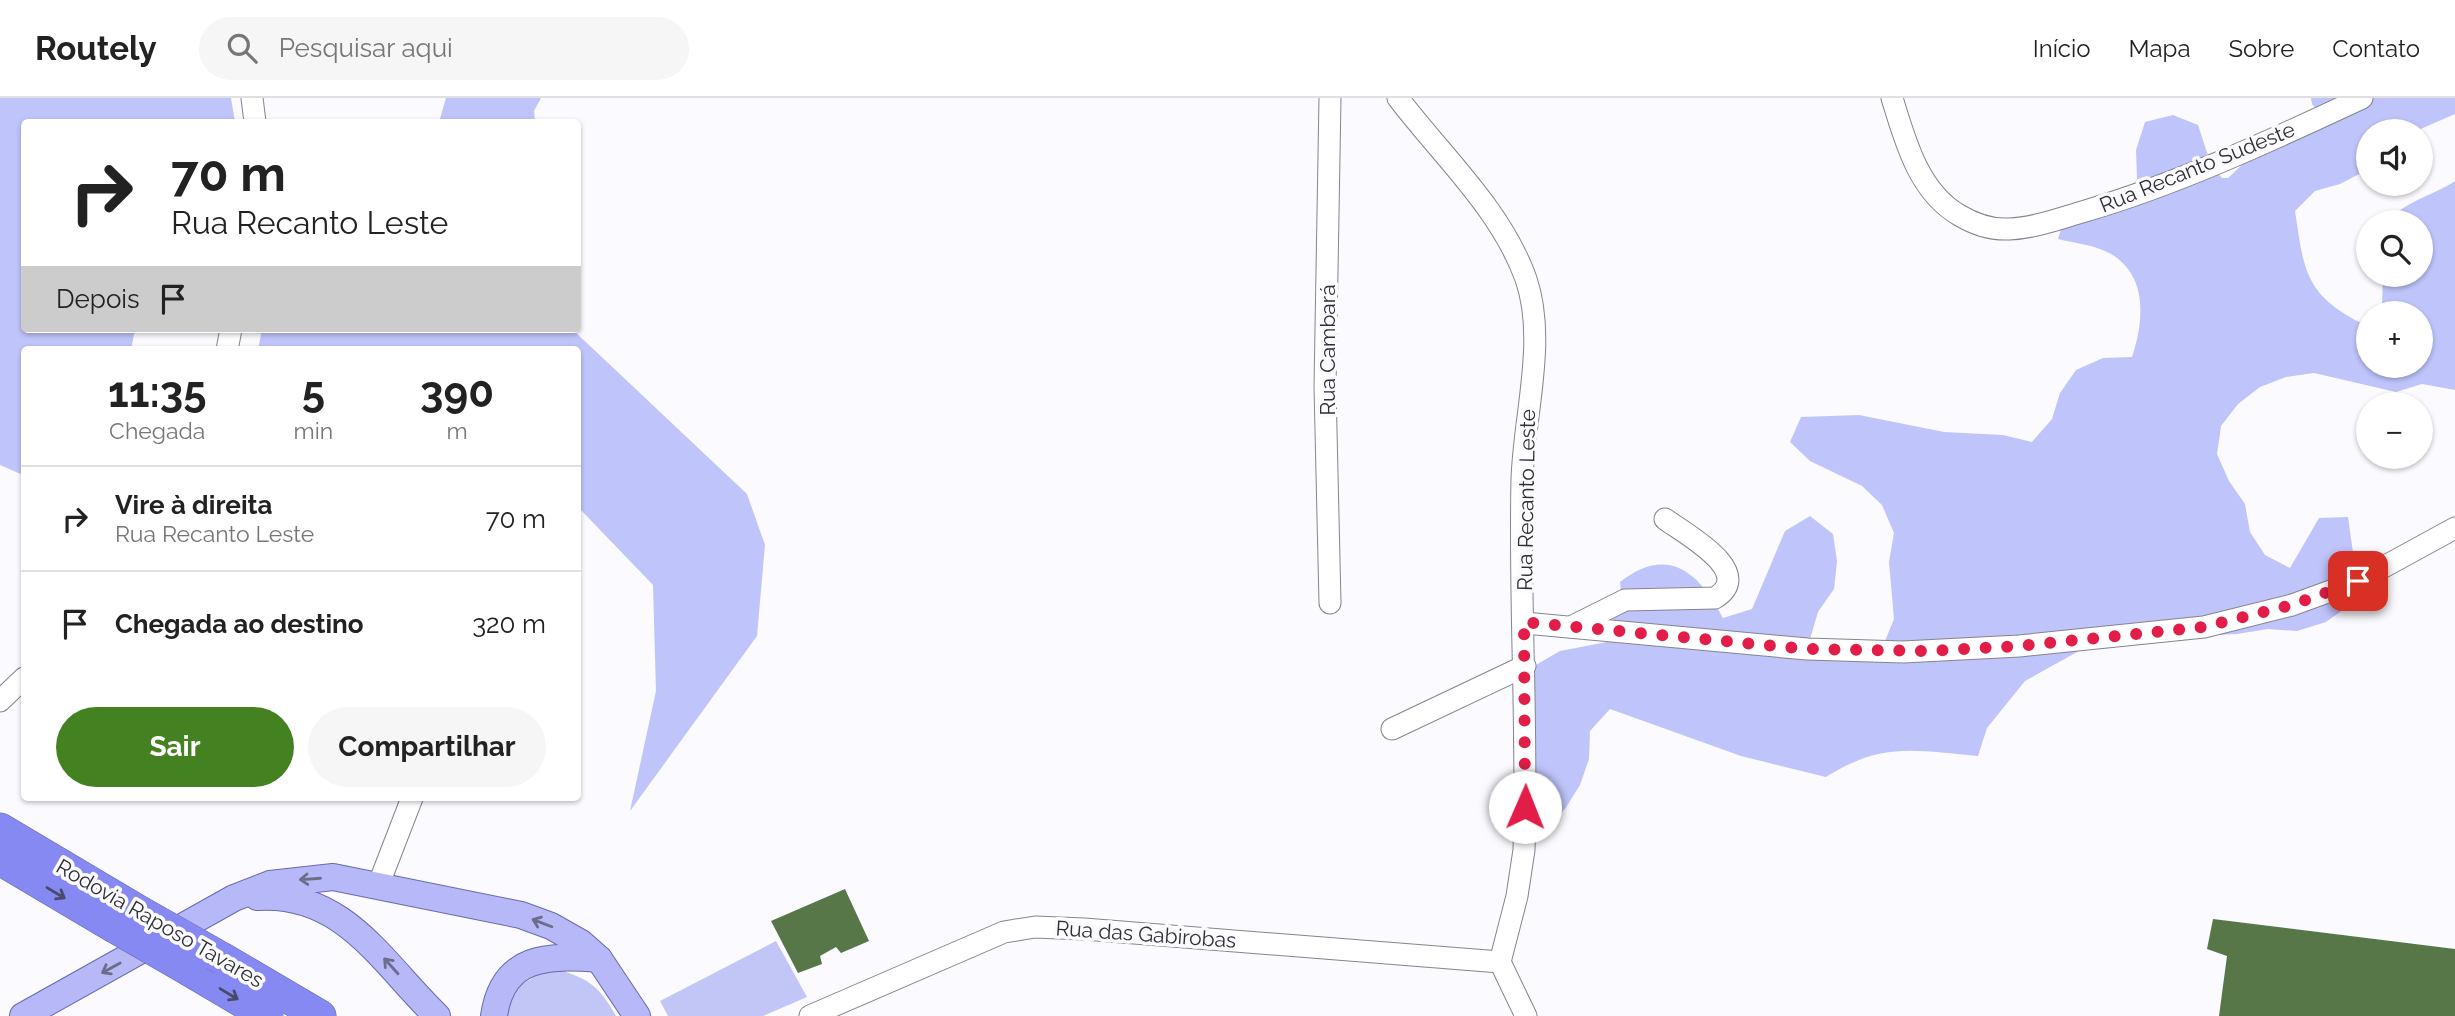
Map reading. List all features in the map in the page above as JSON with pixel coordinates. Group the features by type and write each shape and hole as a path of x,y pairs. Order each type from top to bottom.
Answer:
{"highway":[{"path":"0,811 56,862"},
{"name":"Rodovia Raposo Tavares","path":"0,829 56,862 191,971 267,1016"},
{"name":"Rodovia Raposo Tavares","path":"8,866 223,959 320,1016"}],"main road":[{"path":"23,1016 234,898 270,884 334,877 521,915 551,926 581,943 599,959 638,1016"},
{"path":"234,898 278,895 313,904 336,915 384,957 437,1016"},
{"path":"494,1016 499,992 511,975 524,966 543,958 599,959"}],"street":[{"path":"252,98 255,119"},
{"name":"Rua Cambará","path":"1330,98 1325,387 1330,603"},
{"name":"Rua Recanto Leste","path":"1398,98 1478,195 1510,244 1526,279 1536,319 1522,480 1524,622 1807,649 1903,652 2019,646 2204,627 2292,605 2358,581 2455,528"},
{"name":"Rua Recanto Sudeste","path":"1892,98 1909,153 1942,203 1973,222 1993,229 2010,229 2034,226 2125,199 2362,98"},
{"path":"1571,627 1625,600 1715,598 1721,594 1728,584 1728,573 1720,560 1665,519"},
{"path":"1524,622 1524,850 1517,896 1500,962 1526,1016"},
{"path":"1392,729 1525,666"},
{"path":"0,701 21,681"},
{"path":"378,886 411,801"},
{"name":"Rua das Gabirobas","path":"810,1016 964,948 1021,927 1084,929 1500,962"}],"shaded area":[{"path":"0,98 231,98 234,119 21,119 21,333 134,333 132,346 21,346 21,474 0,465"},
{"path":"446,98 541,98 534,111 535,119 440,119"},
{"path":"2311,98 2455,98 2455,114 2433,124 2433,119 2356,119 2356,176 2340,184 2315,191 2295,211 2301,249 2310,278 2328,301 2356,320 2356,378 2433,378 2433,301 2382,301 2383,287 2433,287 2433,210 2401,210 2426,196 2433,196 2433,192 2455,181 2455,390 2422,384 2396,392 2314,373 2286,377 2260,387 2238,404 2221,426 2217,454 2229,481 2245,504 2250,532 2265,555 2290,568 2319,518 2348,517 2356,574 2369,581 2351,604 2326,622 2297,631 2268,629 2237,634 2097,641 2025,681 1987,728 1978,756 1918,751 1883,753 1846,766 1826,777 1741,756 1610,709 1590,731 1589,759 1580,785 1565,809 1540,830 1535,827 1518,763 1514,764 1513,738 1529,669 1560,651 1607,642 1619,606 1620,582 1653,565 1668,565 1693,577 1704,588 1723,618 1752,609 1785,531 1810,516 1833,534 1837,561 1834,589 1818,612 1810,639 1830,658 1883,646 1894,619 1889,562 1894,533 1882,505 1862,486 1810,461 1790,442 1801,417 1859,415 1944,432 2003,435 2032,442 2052,419 2060,393 2076,370 2103,358 2132,357 2139,329 2140,300 2132,274 2123,263 2105,251 2058,239 2066,213 2122,202 2137,179 2136,150 2145,122 2173,115 2198,125 2211,165 2222,178 2228,178 2243,164 2321,114 2312,104"},
{"path":"261,333 576,333 747,494 765,545 757,636 630,811 656,691 653,585 581,510 581,346 259,346"},
{"path":"776,941 807,997 763,1016 668,1016 660,1001"},
{"path":"551,967 590,983 616,1016 506,1016 512,990"}],"building":[{"path":"845,889 869,941 841,953 836,947 820,956 822,964 798,973 771,921"},
{"path":"2213,919 2455,949 2455,1016 2219,1016 2227,956 2207,949"}],"route":[{"path":"1525,807 1524,622 1807,649 1927,651 2019,646 2204,627 2292,605 2358,581"}]}
